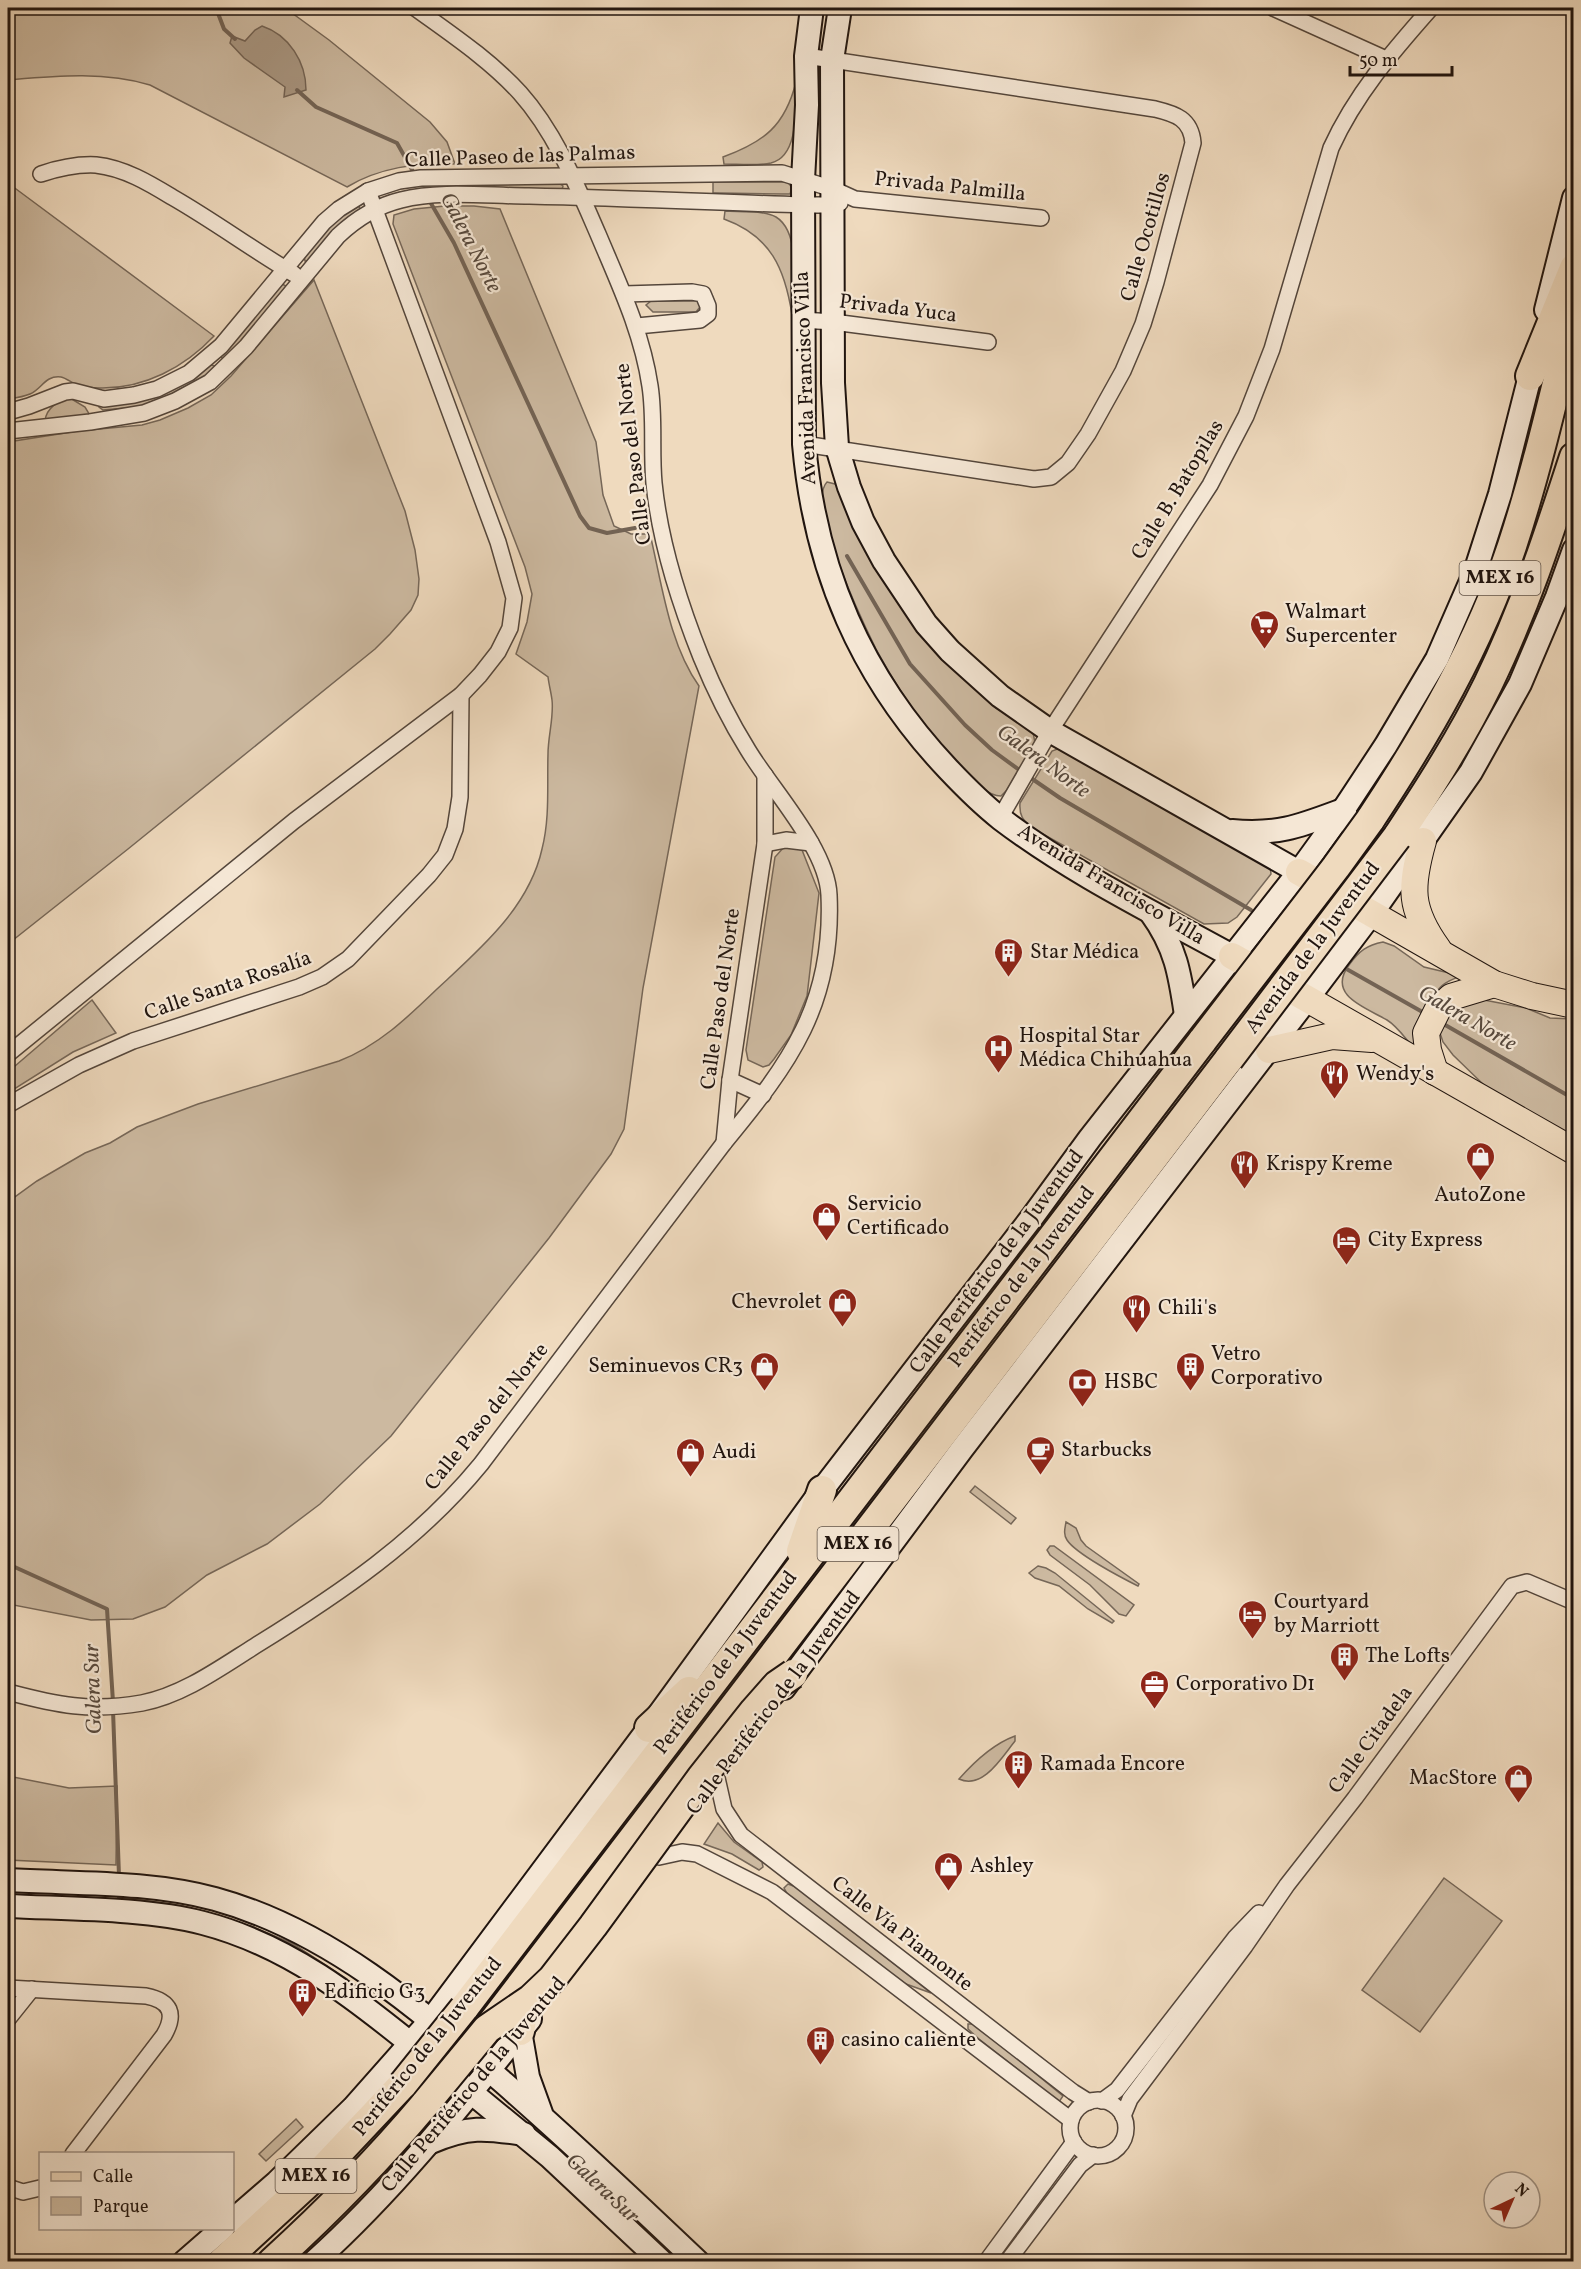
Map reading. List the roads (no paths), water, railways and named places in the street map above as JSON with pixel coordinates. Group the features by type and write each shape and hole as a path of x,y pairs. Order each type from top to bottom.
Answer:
{"highway":[{"path":"1530,376 1574,267"},
{"name":"Avenida de la Juventud","path":"1203,1040 1336,867 1370,819 1433,721 1461,668 1496,590 1524,507 1550,414 1574,314"},
{"name":"MEX 16","path":"1410,846 1445,763 1488,685 1530,588 1574,457"},
{"name":"Avenida de la Juventud","path":"1229,1059 1410,846"},
{"name":"Periférico de la Juventud","path":"222,2262 315,2177 404,2084 1203,1040"},
{"name":"Periférico de la Juventud","path":"272,2262 383,2154 487,2029 1229,1059"},
{"path":"793,1575 822,1490"},
{"path":"520,2031 523,2014 535,1984 603,1888 842,1581 851,1566 856,1547"},
{"path":"649,1728 744,1641"},
{"path":"487,2029 531,2000 552,1979 701,1778 754,1711 777,1685 794,1674"}],"main road":[{"name":"Avenida Francisco Villa","path":"812,8 806,56 807,105 803,180 802,320 804,444 807,479 820,543 831,579 858,642 896,708 915,733 964,785 1000,818 1057,857 1574,1151"},
{"name":"Avenida Francisco Villa","path":"840,8 832,60 833,383 837,447 863,522 898,584 926,624 950,651 991,689 1050,731 1440,951 1494,984 1532,996 1574,1005"},
{"name":"Calle Periférico de la Juventud","path":"234,2219 330,2131 431,2020 649,1728 822,1490 1138,1077 1299,872 1343,810 1403,718 1437,658 1467,591 1500,494 1574,198"},
{"name":"Calle Periférico de la Juventud","path":"314,2262 367,2212 472,2093 659,1857 962,1449 1372,913 1410,846 1471,772 1516,693 1574,550"},
{"path":"1225,831 1254,833 1281,831 1343,810 1352,827 1363,838 1392,857 1410,846 1415,870 1413,892 1419,918 1440,951"},
{"path":"1148,909 1164,930 1174,952 1186,1015"},
{"path":"1435,1072 1426,1041 1433,1017 1451,997 1494,984"},
{"path":"1138,1077 1150,1070 1191,1017 1206,1006 1218,1003 1231,1005 1251,1017 1257,1027 1258,1038 1254,1049 1204,1114 1200,1126 1200,1139"},
{"path":"1269,1050 1332,1036 1378,1040"},
{"path":"8,1880 179,1891 215,1899 248,1910 307,1935 394,1992 431,2020 591,2160 698,2262"},
{"path":"8,1906 112,1911 177,1918 229,1931 278,1950 310,1968 361,2003 524,2134 662,2262"},
{"path":"520,2031 528,2078 542,2117"},
{"path":"429,2142 448,2134 479,2128 524,2134"},
{"path":"184,2262 222,2230"}],"street":[{"name":"Calle Paso del Norte","path":"8,1692 61,1705 92,1708 144,1702 164,1697 209,1675 317,1608 372,1570 427,1523 466,1482 724,1143 730,1080 765,844 767,805 765,776 737,732 691,632 663,540 654,482 651,390 637,326 582,197 541,121 521,94 469,48 414,8"},
{"path":"1273,8 1386,58"},
{"name":"Calle B. Batopilas","path":"1000,818 1050,731 1210,485 1245,416 1272,349 1331,148 1344,120 1386,58 1431,8"},
{"name":"Calle Ocotillos","path":"804,444 837,447 1035,479 1051,477 1058,472 1079,449 1088,434 1123,371 1143,324 1193,143 1188,124 1179,116 1155,109 806,56"},
{"path":"41,174 78,165 97,165 121,171 144,181 190,208 302,279"},
{"name":"Calle Paseo de las Palmas","path":"8,412 65,392 73,391 112,399 146,392 177,380 199,366 221,346 324,222 339,209 368,191 399,181 421,178 782,173 803,180 833,197"},
{"path":"8,1054 294,821 460,695 498,652 510,628 514,598 498,542 368,191"},
{"name":"Calle Paseo de las Palmas","path":"8,431 144,413 176,401 210,382 223,371 338,236 351,224 376,208 401,200 420,197 582,197 803,205 833,197"},
{"name":"Privada Palmilla","path":"833,197 1041,218"},
{"path":"624,294 693,292 703,294 706,300 708,314 700,320 637,326"},
{"name":"Privada Yuca","path":"802,320 988,342"},
{"name":"Calle Santa Rosalía","path":"8,1105 79,1065 134,1041 299,987 322,977 348,959 429,875 445,855 455,829 460,797 460,695"},
{"path":"724,1143 764,1095 800,1041 820,988 827,946 829,892 825,871 811,843 765,776"},
{"path":"765,844 786,840 811,843"},
{"path":"730,1080 764,1095"},
{"name":"Calle Citadela","path":"1123,2116 1130,2099 1245,1946 1287,1885 1355,1798 1512,1586 1527,1582 1574,1602"},
{"name":"Calle Vía Piamonte","path":"717,1778 724,1809 731,1822 747,1840 1054,2078 1096,2101"},
{"name":"Calle Vía Piamonte","path":"659,1857 682,1852 697,1854 772,1892 1071,2121"},
{"name":"Calle Citadela","path":"1096,2101 1117,2090 1235,1938 1287,1885"},
{"path":"8,1988 146,1996 164,2002 169,2010 170,2025 164,2035 75,2152"},
{"path":"8,2019 32,1989"},
{"path":"1096,2101 1118,2109 1123,2116 1126,2132 1119,2147 1105,2155 1085,2153 1074,2142 1070,2128 1075,2112 1096,2101"},
{"path":"986,2262 1074,2142"},
{"path":"1008,2262 1080,2165 1093,2155"},
{"path":"8,2187 23,2192 39,2188"}],"waterway":[{"name":"Galera Norte","path":"216,8 224,29 235,39"},
{"name":"Galera Norte","path":"297,90 316,107 397,143 415,175"},
{"name":"Galera Norte","path":"429,200 454,243 580,516 589,528 607,533 635,528"},
{"name":"Galera Norte","path":"847,556 910,664 965,725 992,750 1022,772"},
{"name":"Galera Norte","path":"1028,776 1060,798 1251,910"},
{"name":"Galera Norte","path":"1343,967 1426,1014"},
{"name":"Galera Norte","path":"1440,1022 1574,1099"},
{"name":"Galera Sur","path":"8,1564 107,1609 113,1702"},
{"name":"Galera Sur","path":"113,1710 119,1876"},
{"name":"Galera Sur","path":"119,1894 119,1898 183,1907"},
{"name":"Galera Sur","path":"250,1927 291,1944 346,1980"}],"place":[{"name":"Walmart Supercenter","path":"1264,650"},
{"name":"Star Médica","path":"1009,978"},
{"name":"Hospital Star Médica Chihuahua","path":"998,1074"},
{"name":"Wendy's","path":"1335,1100"},
{"name":"AutoZone","path":"1480,1182"},
{"name":"Krispy Kreme","path":"1245,1190"},
{"name":"Servicio Certificado","path":"826,1242"},
{"name":"City Express","path":"1347,1266"},
{"name":"Chevrolet","path":"843,1328"},
{"name":"Chili's","path":"1137,1334"},
{"name":"Seminuevos CR3","path":"764,1392"},
{"name":"Vetro Corporativo","path":"1190,1392"},
{"name":"HSBC","path":"1083,1408"},
{"name":"Starbucks","path":"1040,1476"},
{"name":"Audi","path":"691,1478"},
{"name":"Courtyard by Marriott","path":"1253,1640"},
{"name":"The Lofts","path":"1344,1682"},
{"name":"Corporativo D1","path":"1155,1710"},
{"name":"Ramada Encore","path":"1019,1790"},
{"name":"MacStore","path":"1518,1804"},
{"name":"Ashley","path":"949,1892"},
{"name":"Edificio G3","path":"303,2018"},
{"name":"casino caliente","path":"820,2066"}]}
